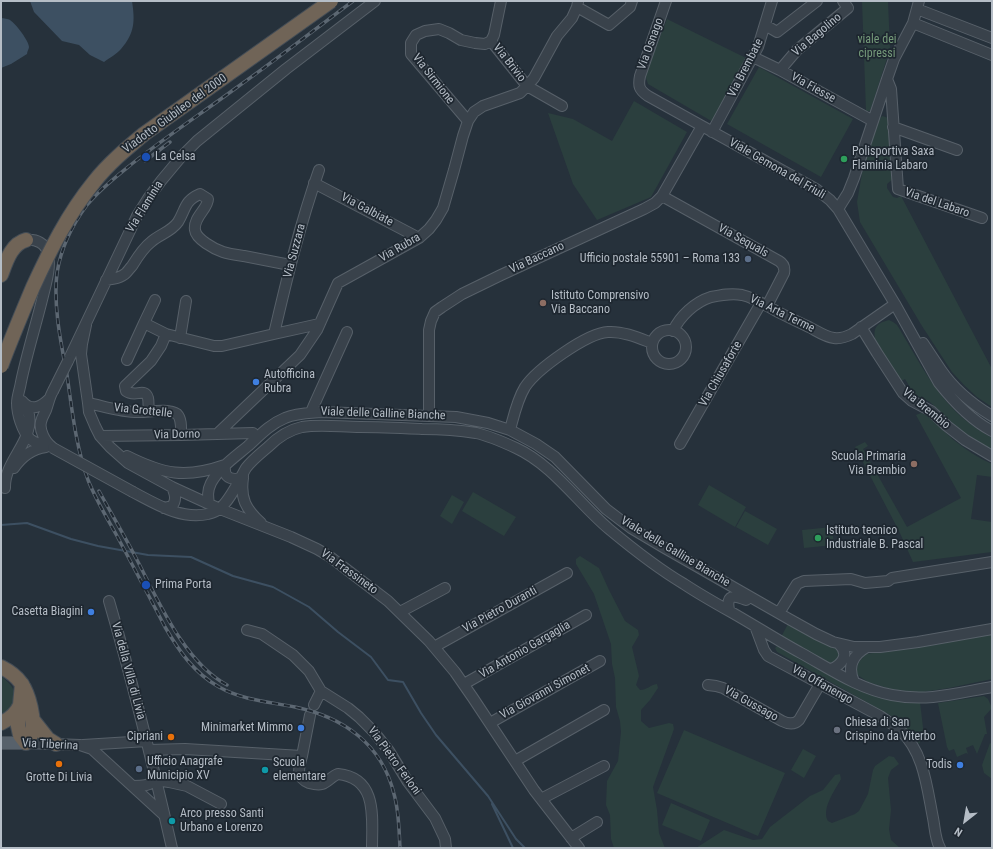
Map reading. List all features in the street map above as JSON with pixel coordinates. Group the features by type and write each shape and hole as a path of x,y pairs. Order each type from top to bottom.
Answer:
{"highway":[{"name":"Viadotto Giubileo del 2000","path":"1,339 28,276 50,230 70,198 95,167 139,128 315,1"},
{"name":"Viadotto Giubileo del 2000","path":"1,366 28,298 54,243 72,211 99,176 119,155 144,134 331,1"},
{"path":"1,275 13,249 20,242 26,240"},
{"path":"1,667 13,675 22,684 29,701 33,720 32,732 26,743 20,735 18,729 22,684"},
{"path":"1,723 13,715 19,708 20,703"},
{"path":"33,720 48,739 56,744"}],"main road":[{"name":"Via Tiberina","path":"1,743 26,743"}],"street":[{"name":"Via Flaminia","path":"51,447 44,437 41,421 51,395 132,228 144,205 160,181 187,150 197,141 286,69 375,1"},
{"path":"492,41 501,1"},
{"name":"Via Rubra","path":"217,434 300,355 317,330 338,283 419,238 429,229 443,208 468,121 474,112 483,106 520,93 527,86 534,78 557,36 572,18 577,4 609,25 630,7 632,1"},
{"name":"Via Osnago","path":"640,88 640,76 666,1"},
{"name":"Via Brembate","path":"712,132 761,41 772,1"},
{"path":"765,25 777,32 817,1"},
{"name":"Via Bagolino","path":"780,70 797,50 848,8 843,1"},
{"path":"838,209 848,193 854,178 894,59 913,23 918,5 992,38"},
{"path":"913,23 992,55"},
{"name":"Via Sirmione","path":"468,121 411,54 411,43 416,35 426,31 439,29 461,40 474,44 485,44 492,41"},
{"name":"Via Brivio","path":"492,41 527,86"},
{"name":"Via Fiesse","path":"753,57 780,70 873,121"},
{"name":"Via del Labaro","path":"887,79 892,88 893,127 898,189 982,218"},
{"path":"527,86 562,106"},
{"name":"Viale Gemona del Friuli","path":"640,88 643,92 712,132 816,189 830,200 838,209 944,390 966,413 992,431"},
{"name":"Via Baccano","path":"429,415 430,326 432,316 438,309 462,294 655,203 662,196 702,126"},
{"path":"893,127 957,150"},
{"name":"Via Suzzara","path":"274,334 290,265 319,170"},
{"name":"Via Galbiate","path":"314,183 419,238"},
{"path":"106,280 114,279 126,273 141,252 151,242 165,234 178,222 188,201 192,197 200,194 208,199 208,202 195,223 195,230 197,236 206,244 223,252 290,265"},
{"name":"Via Sequals","path":"662,196 783,264 785,268 784,273 764,304"},
{"path":"26,240 39,241 44,245 48,254 50,265 17,400 19,419 30,439 36,443 51,447 171,511 181,514 195,515 214,512 220,509"},
{"name":"Via Arta Terme","path":"673,331 678,322 696,304 707,298 720,295 734,294 744,296 764,304 821,333 831,337 840,338 852,334 895,304"},
{"path":"127,360 155,300"},
{"path":"180,338 186,301"},
{"name":"Via Chiusaforte","path":"680,444 764,304"},
{"name":"Viale Gemona del Friuli","path":"895,304 941,371 972,403 992,416"},
{"path":"144,323 166,334 219,347 319,324"},
{"name":"Via Frassineto","path":"86,325 81,354 88,403 93,422 100,436 110,447 128,463 172,488 220,509 297,539 329,556 400,612 434,647 464,684 541,799 579,848"},
{"name":"Via Brembio","path":"861,327 880,359 900,388 909,398 931,411 965,440 992,456"},
{"path":"668,330 673,331 678,333 685,342 684,353 677,362 666,364 656,359 653,354 652,343 658,334 668,330"},
{"path":"311,412 347,332"},
{"path":"510,430 517,404 526,385 546,366 577,345 595,335 610,332 628,335 652,343"},
{"path":"149,412 148,398 146,395 142,393 130,394 126,391 125,386 151,361 161,346 166,334"},
{"path":"68,361 77,358 82,364"},
{"path":"3,492 7,472 27,434 29,425 29,417 25,404 20,396 20,388"},
{"path":"25,404 36,407 42,405 51,395"},
{"name":"Via Grottelle","path":"88,403 134,412 173,412 179,417 181,435"},
{"name":"Viale delle Galline Bianche","path":"209,504 208,493 210,487 214,479 225,465 261,433 284,418 311,412 456,417 488,423 510,430 536,444 554,457 606,509 631,528 821,637 839,644 854,647 880,647 992,629"},
{"name":"Viale delle Galline Bianche","path":"220,509 243,476 247,467 277,438 286,432 302,427 373,427 470,432 483,435 525,452 537,460 555,476 597,518 634,550 684,585 854,682 870,689 885,693 919,698 944,696 992,687"},
{"name":"Via Dorno","path":"100,436 253,432"},
{"path":"3,492 14,468 22,458 37,448 51,447"},
{"name":"Viale delle Galline Bianche","path":"110,447 148,466 164,471 186,473 198,472 225,465"},
{"path":"225,465 225,473 229,478 237,479 243,476"},
{"path":"243,476 241,488 244,500 250,512 264,526"},
{"path":"164,508 172,506 175,502 175,495 172,488"},
{"path":"779,614 797,584 804,580 851,579 865,583 888,581 892,578 992,562"},
{"name":"Via Pietro Duranti","path":"434,647 567,573"},
{"path":"400,612 445,588"},
{"path":"728,610 728,601 733,596 740,597 755,604 763,604"},
{"name":"Via della Villa di Livia","path":"109,601 123,648 148,746"},
{"name":"Via Antonio Gargaglia","path":"464,684 586,615"},
{"name":"Via Offanengo","path":"756,626 766,654 771,658 890,722 906,737 921,763 936,836 940,848"},
{"path":"247,630 262,634 293,655 309,671 321,691 314,705"},
{"name":"Via Offanengo","path":"778,640 773,645 771,651 773,656 778,661"},
{"path":"831,669 838,666 844,658 844,650 839,644"},
{"path":"854,682 851,676 852,661 858,653 867,647"},
{"name":"Via Giovanni Simonet","path":"490,723 600,661"},
{"name":"Via Gussago","path":"708,685 723,688 782,722 790,724 799,720 820,684"},
{"name":"Via Pietro Ferloni","path":"321,691 343,704 360,717 374,732 435,818 445,839 446,848"},
{"path":"515,761 604,710"},
{"path":"310,715 299,773 307,782 314,784 320,784 335,775 340,774 354,778 364,786 371,807 372,848"},
{"name":"Via Tiberina","path":"26,743 80,745 92,749 113,768"},
{"path":"119,743 112,748 109,753 109,760 113,768 164,815"},
{"path":"80,745 119,743 302,756"},
{"path":"148,746 172,848"},
{"path":"541,799 604,766"},
{"path":"133,786 146,786 156,780 169,782 187,786 221,804"},
{"path":"571,838 598,822"}],"green space":[{"name":"viale dei cipressi","path":"862,1 888,1 890,49 870,111 866,111"},
{"path":"667,19 746,58 713,122 648,84 645,75"},
{"path":"759,67 853,119 821,177 727,124"},
{"path":"634,101 687,132 651,197 597,220 573,184 548,113 573,119 612,141"},
{"path":"882,116 889,118 894,178 887,184 887,188 893,197 897,198 901,196 992,369 992,407 977,397 952,372 922,326 860,222 857,202 863,168 877,122"},
{"path":"889,320 897,325 935,387 953,409 967,422 992,438 992,450 962,432 930,402 914,394 905,379 900,382 875,339 875,329 877,326"},
{"path":"921,413 934,421 951,438 964,448 992,464 992,477 977,475 971,519 992,522 992,552 913,562 899,531 855,447 865,442 868,446 863,449 907,527 961,498 916,415"},
{"path":"709,485 746,507 735,527 698,505"},
{"path":"473,492 516,517 504,536 462,511"},
{"path":"452,495 464,502 452,524 440,516"},
{"path":"745,511 777,529 768,545 736,527"},
{"name":"Istituto tecnico Industriale B. Pascal","path":"832,527 834,545 804,548 802,530"},
{"path":"580,556 599,568 625,621 638,630 639,635 632,647 639,676 636,685 640,690 657,684 658,688 641,710 641,721 649,728 669,723 673,724 674,729 653,787 659,833 665,848 614,848 611,839 610,815 606,805 607,781 618,761 621,732 620,721 616,707 615,678 612,664 611,644 594,594 576,564 576,559"},
{"path":"789,622 838,649 840,654 838,658 833,662 826,663 780,639"},
{"path":"992,632 992,679 916,693 891,689 868,682 856,674 858,663 866,654 939,644"},
{"path":"778,645 834,677 863,691 902,702 920,702 924,736 919,744 912,734 897,719 777,652 775,648"},
{"path":"1,676 12,687 15,692 15,697 11,707 1,718"},
{"path":"984,696 988,699 992,708 984,717 987,734 985,734 977,754 973,745 966,748 968,754 966,753 957,757 954,749 949,751 947,747 938,703"},
{"path":"684,730 785,773 758,836 657,793"},
{"path":"990,743 992,744 992,779 984,773 982,765"},
{"path":"803,749 816,756 804,778 791,770"},
{"path":"889,756 894,757 899,764 891,770 888,778 891,810 889,829 891,840 900,848 696,848 724,830 753,840 762,839 770,827 810,796 823,790 835,775 840,774 841,779 827,805 826,816 828,821 832,823 855,814 859,811 868,794 875,766"},
{"path":"671,803 710,820 701,841 662,825"}],"water":[{"path":"30,1 132,1 134,15 133,26 126,43 119,51 104,62 90,55 79,45 62,41 34,12"},
{"path":"1,18 10,20 16,25 25,37 29,47 27,54 11,64 1,68"}],"waterway":[{"path":"1,525 27,523 71,539 98,546 148,555 191,557 233,576 273,587 309,607 338,632 371,657 388,680 403,682 436,735 488,796 516,839 525,848"},
{"path":"492,804 513,848"}],"railway":[{"path":"353,1 266,67 146,153 98,193 87,205 72,229 64,246 57,273 56,298 58,324 75,428 80,455 88,480 98,502 170,636 188,661 202,675 219,687 247,698 295,707 329,718 344,726 370,747 388,776 394,794 397,807 400,848"},
{"path":"145,161 170,142"},
{"path":"99,491 163,611 185,646 212,675 227,685"}],"place":[{"name":"La Celsa","path":"146,157"},
{"name":"Polisportiva Saxa Flaminia Labaro","path":"844,159"},
{"name":"Ufficio postale 55901 – Roma 133","path":"748,259"},
{"name":"Istituto Comprensivo Via Baccano","path":"543,303"},
{"name":"Autofficina Rubra","path":"256,382"},
{"name":"Scuola Primaria Via Brembio","path":"914,464"},
{"name":"Istituto tecnico Industriale B. Pascal","path":"818,538"},
{"name":"Prima Porta","path":"146,585"},
{"name":"Casetta Biagini","path":"91,612"},
{"name":"Minimarket Mimmo","path":"301,728"},
{"name":"Chiesa di San Crispino da Viterbo","path":"837,730"},
{"name":"Cipriani","path":"171,737"},
{"name":"Grotte Di Livia","path":"59,764"},
{"name":"Todis","path":"960,765"},
{"name":"Ufficio Anagrafe Municipio XV","path":"139,769"},
{"name":"Scuola elementare","path":"265,770"},
{"name":"Arco presso Santi Urbano e Lorenzo","path":"172,821"}]}
